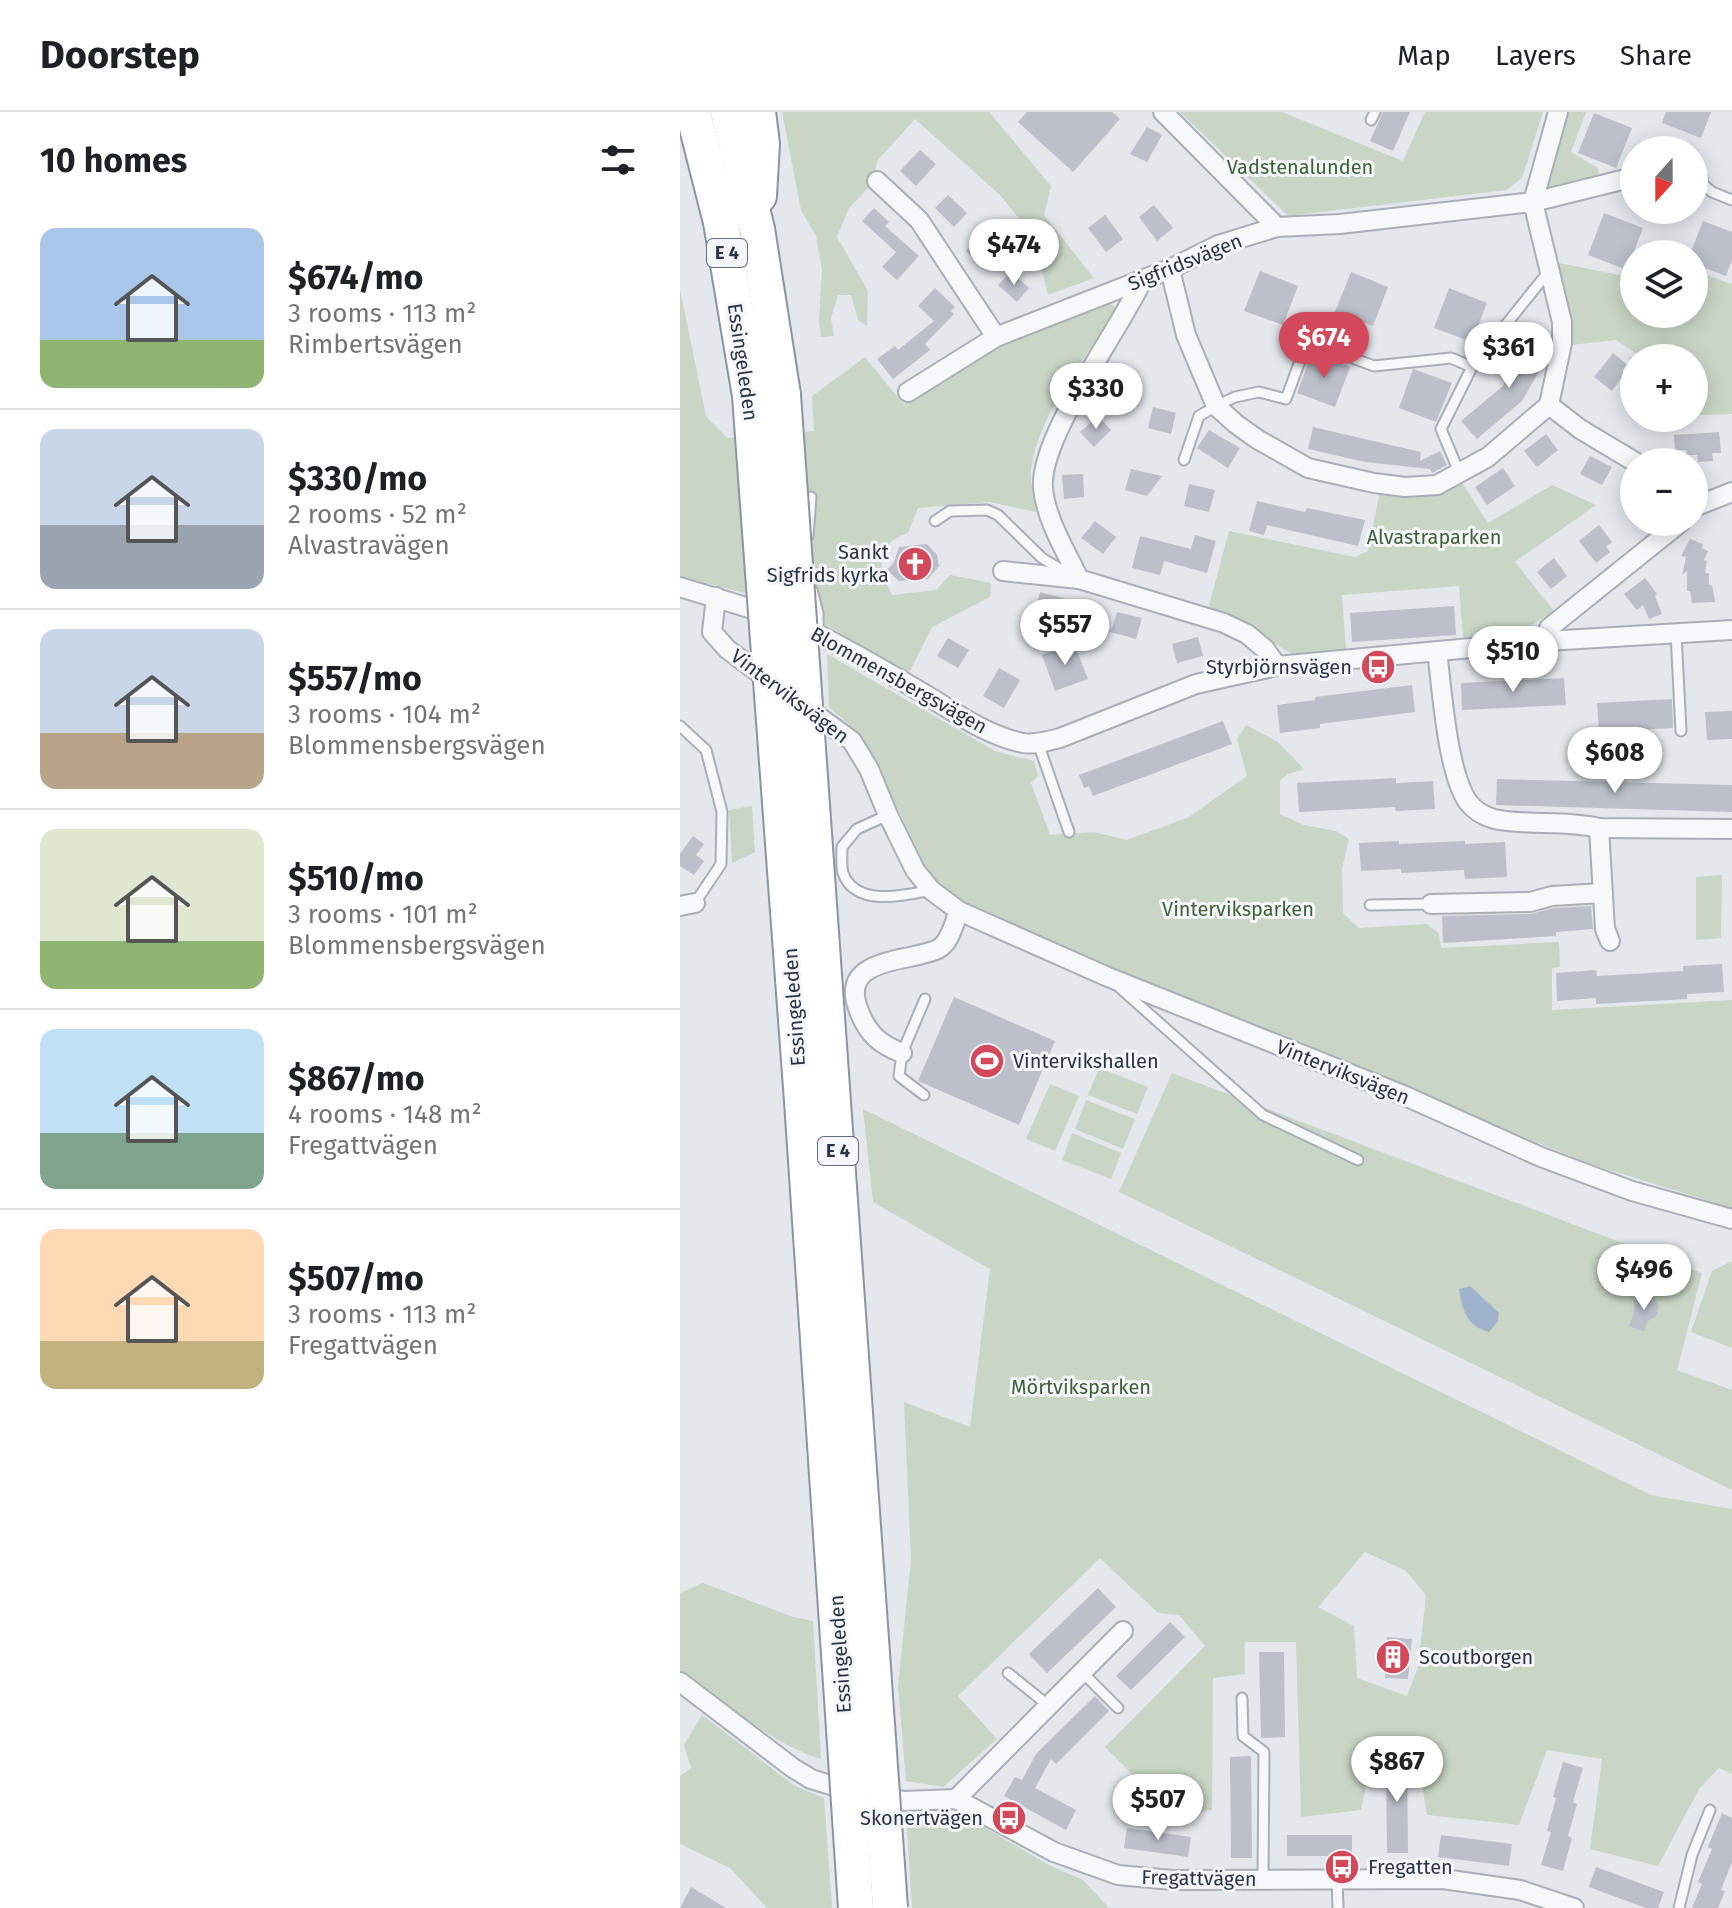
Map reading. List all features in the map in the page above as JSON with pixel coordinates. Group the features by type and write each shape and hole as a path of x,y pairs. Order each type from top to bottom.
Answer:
{"highway":[{"name":"Essingeleden","path":"693,112 721,222 750,396 802,1101 856,1908"},
{"name":"Essingeleden","path":"728,112 757,229 783,395 890,1908"},
{"path":"757,229 762,144 758,112"}],"street":[{"path":"1163,112 1277,227"},
{"path":"1170,269 1186,335 1216,406 1257,439 1308,468 1374,483 1405,487 1437,485 1488,457 1549,405 1562,343 1562,322 1533,202 1558,112"},
{"name":"Sigfridsvägen","path":"908,392 996,337 1170,269 1218,245 1277,227 1340,224 1533,202 1620,180"},
{"path":"877,181 919,220 996,337"},
{"path":"1079,579 1046,503 1044,468 1051,444 1130,309 1143,279"},
{"path":"1549,405 1580,429 1620,453"},
{"path":"1708,501 1732,492"},
{"path":"1546,641 1549,628 1664,536"},
{"path":"1003,571 1079,579 1224,623 1247,634 1265,649 1277,666"},
{"name":"Blommensbergsvägen","path":"680,587 784,619 818,634 974,724 1024,743 1060,738 1196,684 1277,666 1546,641 1732,630"},
{"name":"Vinterviksvägen","path":"716,597 712,632 727,649 852,741 869,769 915,870 931,890 959,911 1108,977 1403,1095 1541,1157 1632,1191 1732,1219"},
{"path":"1437,651 1454,763 1461,789 1476,811 1493,819 1581,824 1599,828 1732,829"},
{"path":"1599,828 1605,929 1610,941"},
{"path":"1431,904 1530,902 1552,896 1603,893"},
{"path":"902,1053 880,1044 865,1027 856,1006 855,988 874,965 939,949 949,936 959,911"},
{"path":"680,1682 811,1779 866,1796 904,1801 956,1799 1123,1631"},
{"name":"Fregattvägen","path":"956,1799 1054,1852 1118,1875 1172,1880 1415,1878 1520,1890 1574,1908"}],"lane":[{"path":"1708,189 1732,200"},
{"path":"1459,472 1441,429 1472,367 1549,271"},
{"path":"1184,460 1199,416 1235,397 1259,392 1286,399 1310,334 1374,366 1451,358 1472,367"},
{"path":"809,549 811,497"},
{"path":"935,521 950,511 987,510 998,515 1042,558 1079,579"},
{"path":"811,574 818,613 818,634"},
{"path":"1676,633 1681,731"},
{"path":"680,726 706,750 722,812 721,864 688,905"},
{"path":"1038,743 1069,832"},
{"path":"888,815 857,829 842,847 842,871 851,888 868,896 931,890"},
{"path":"1370,905 1431,904"},
{"path":"1108,977 1263,1115 1358,1160"},
{"path":"924,1095 899,1076 902,1053 925,999"},
{"path":"1082,1672 1118,1708"},
{"path":"1008,1673 1049,1706"},
{"path":"1242,1698 1243,1736 1264,1752 1263,1879"},
{"path":"1679,1908 1692,1855 1710,1810"},
{"path":"1337,1878 1338,1908"}],"green space":[{"path":"782,112 989,112 1051,186 1044,215 1094,278 1048,295 1034,237 1000,195 915,119 878,160 869,187 849,208 837,237 868,291 867,326 858,320 851,295 838,295 831,318 834,336 821,337 822,270 816,236 801,210"},
{"name":"Vadstenalunden","path":"1180,112 1282,112 1403,161 1425,112 1543,112 1522,178 1506,190 1288,216"},
{"path":"1566,112 1586,112 1571,152 1598,168 1599,176 1549,191 1548,173"},
{"path":"1554,262 1620,275 1620,328 1708,328 1708,276 1732,284 1732,414 1708,415 1708,344 1622,344 1616,340 1562,346"},
{"path":"680,289 706,416 727,438 814,431 812,396 865,357 904,405 963,366 999,347 1110,304 1118,309 1066,385 1044,427 1031,469 1036,512 990,502 918,508 908,533 888,544 882,567 892,595 936,590 950,575 991,583 990,597 932,627 909,673 793,606 680,576"},
{"name":"Alvastraparken","path":"1461,481 1488,523 1552,485 1596,505 1515,562 1554,611 1517,634 1463,639 1459,586 1342,595 1346,650 1292,654 1227,615 1208,609 1229,531 1355,557 1368,551 1380,491 1439,494"},
{"name":"Vinterviksparken","path":"827,654 995,751 1034,761 1038,776 1031,783 1050,835 1094,832 1127,840 1189,817 1247,776 1237,739 1246,725 1278,742 1304,769 1280,780 1280,814 1304,825 1336,831 1349,839 1342,869 1343,913 1359,928 1427,924 1439,934 1441,948 1559,942 1560,967 1552,968 1552,1010 1732,1000 1732,1208 1590,1164 1182,999 964,905 929,874 874,759 855,730 829,707"},
{"path":"752,806 755,852 732,863 729,810"},
{"path":"1722,875 1721,938 1696,940 1696,877"},
{"path":"1099,1068 1148,1087 1137,1114 1088,1095"},
{"path":"1172,1073 1702,1273 1677,1370 1732,1390 1732,1490 1119,1192"},
{"path":"1050,1084 1079,1096 1055,1151 1026,1139"},
{"path":"1086,1100 1135,1119 1123,1149 1075,1129"},
{"name":"Mörtviksparken","path":"863,1109 1651,1495 1732,1509 1732,1774 1719,1768 1699,1789 1658,1866 1590,1849 1602,1759 1547,1750 1519,1825 1427,1815 1415,1741 1377,1736 1361,1810 1301,1817 1296,1642 1245,1642 1245,1674 1213,1678 1212,1810 1173,1815 1105,1747 1205,1646 1179,1615 1158,1613 1100,1558 958,1696 997,1739 943,1787 906,1781 898,1686 911,1560 904,1402 970,1427 990,1269 873,1202","holes":["1365,1552 1406,1571 1426,1595 1418,1667 1407,1696 1357,1678 1354,1626 1318,1607"]},
{"path":"1072,1133 1121,1153 1111,1179 1062,1160"},
{"path":"1732,1261 1732,1348 1691,1332 1712,1271"},
{"path":"703,1583 793,1617 813,1621 821,1759 765,1732 680,1670 680,1593"},
{"path":"702,1715 795,1786 824,1798 832,1908 767,1908 730,1868 680,1844 680,1776 691,1768 684,1745"},
{"path":"906,1812 943,1814 977,1823 1049,1865 1083,1880 1109,1908 912,1908"}],"water":[{"path":"1470,1286 1499,1313 1498,1321 1489,1332 1470,1322 1464,1311 1459,1289"}],"building":[{"path":"1027,112 1112,112 1120,119 1073,172 1018,122"},
{"path":"1383,112 1410,112 1393,151 1370,141"},
{"path":"1666,112 1711,112 1702,136 1662,123"},
{"path":"1594,113 1632,128 1629,136 1620,136 1620,158 1616,168 1578,153"},
{"path":"1147,127 1162,135 1147,162 1130,154"},
{"path":"920,150 936,164 916,186 900,171"},
{"path":"948,195 967,213 954,227 935,208"},
{"path":"1154,205 1173,228 1157,241 1139,217"},
{"path":"874,208 889,222 885,226 919,256 897,280 882,267 896,252 862,221"},
{"path":"1604,213 1620,219 1620,224 1643,228 1638,240 1620,240 1620,267 1588,255"},
{"path":"1105,215 1123,239 1106,252 1088,228"},
{"path":"1708,223 1732,232 1732,260 1726,276 1708,269 1708,240 1696,240 1702,224"},
{"path":"978,238 992,251 980,264 966,251"},
{"path":"1260,271 1298,286 1283,325 1244,311"},
{"path":"1011,272 1029,288 1017,302 998,285"},
{"path":"1351,272 1388,287 1373,326 1335,312"},
{"path":"935,288 955,307 951,311 954,314 925,344 930,350 893,379 877,359 895,346 898,350 934,321 918,306"},
{"path":"1449,288 1487,303 1472,342 1434,328"},
{"path":"1531,337 1549,347 1546,359 1522,401 1477,439 1461,421 1503,386"},
{"path":"1312,353 1350,367 1335,407 1297,393"},
{"path":"1613,353 1620,359 1620,380 1612,391 1594,377"},
{"path":"1413,369 1452,383 1436,422 1399,408"},
{"path":"1153,407 1176,413 1171,434 1148,428"},
{"path":"1098,416 1111,430 1094,447 1080,432"},
{"path":"1313,427 1421,452 1420,461 1440,451 1447,465 1432,473 1430,469 1365,462 1308,449"},
{"path":"1209,430 1240,448 1228,468 1197,448"},
{"path":"1719,432 1721,453 1712,453 1713,461 1708,461 1708,448 1675,448 1674,435"},
{"path":"1546,434 1558,450 1537,467 1524,451"},
{"path":"1590,456 1612,467 1602,485 1580,474"},
{"path":"1503,468 1515,486 1487,505 1475,487"},
{"path":"1131,469 1162,476 1147,496 1125,490"},
{"path":"1083,474 1084,497 1064,499 1062,475"},
{"path":"1189,484 1215,490 1209,512 1184,506"},
{"path":"1257,501 1305,512 1307,508 1365,520 1358,546 1267,525 1264,535 1249,531"},
{"path":"1095,521 1116,537 1103,554 1081,538"},
{"path":"1599,525 1612,542 1606,547 1610,552 1596,563 1579,541"},
{"path":"1195,535 1216,541 1207,573 1164,561 1160,575 1132,568 1140,536 1191,549"},
{"path":"1690,539 1703,544 1702,548 1708,551 1704,560 1707,561 1705,573 1709,573 1709,585 1712,585 1715,602 1692,603 1690,591 1687,591 1687,571 1682,575 1686,557 1681,556"},
{"name":"Sankt Sigfrids kyrka","path":"927,544 937,555 939,566 928,579 899,581 887,570 894,562 899,547"},
{"path":"1554,558 1567,576 1551,589 1537,572"},
{"path":"1645,578 1657,594 1655,596 1662,614 1649,619 1643,605 1637,610 1624,594"},
{"path":"1040,592 1074,601 1068,621 1034,614"},
{"path":"1454,606 1456,635 1352,642 1350,613"},
{"path":"1117,612 1142,618 1136,639 1107,631 1112,629"},
{"path":"1198,637 1203,656 1177,663 1172,644"},
{"path":"948,638 969,650 958,668 937,656"},
{"path":"1074,643 1088,679 1055,691 1042,655"},
{"path":"999,668 1020,680 1004,708 983,696"},
{"path":"1564,678 1566,705 1462,710 1461,683"},
{"path":"1412,685 1415,712 1320,724 1320,728 1280,733 1277,705"},
{"path":"1672,699 1673,728 1599,732 1597,703"},
{"path":"1732,711 1732,739 1707,740 1705,712"},
{"path":"1223,721 1232,744 1093,796 1089,786 1084,788 1079,775"},
{"path":"1396,778 1396,783 1433,781 1435,809 1396,811 1395,807 1299,812 1297,783"},
{"path":"1497,779 1732,785 1732,812 1496,805"},
{"path":"693,836 704,844 696,855 704,861 694,875 680,866 680,854"},
{"path":"1399,841 1399,844 1505,842 1507,877 1465,879 1464,870 1361,871 1359,843"},
{"path":"1591,906 1593,929 1556,932 1556,936 1443,943 1442,916 1530,914 1554,908"},
{"path":"1722,964 1724,992 1687,994 1687,999 1596,1004 1596,998 1557,1001 1556,973 1596,970 1597,976 1683,971 1683,966"},
{"name":"Vintervikshallen","path":"954,997 1055,1041 1019,1125 918,1081"},
{"path":"1644,1294 1653,1296 1659,1307 1644,1332 1629,1326 1634,1301"},
{"path":"1098,1588 1116,1607 1047,1673 1029,1654"},
{"path":"1170,1622 1185,1637 1131,1690 1116,1676"},
{"name":"Scoutborgen","path":"1387,1637 1412,1639 1408,1679 1385,1678"},
{"path":"1259,1652 1284,1652 1285,1737 1261,1738"},
{"path":"1095,1696 1109,1711 1056,1764 1051,1759 1035,1788 1076,1810 1066,1830 1004,1796 1015,1777 1022,1780 1036,1754"},
{"path":"1386,1755 1407,1755 1408,1853 1387,1853"},
{"path":"1251,1756 1252,1858 1231,1858 1230,1757"},
{"path":"1563,1762 1583,1768 1573,1802 1577,1804 1563,1871 1541,1865 1551,1832 1547,1831"},
{"path":"1722,1813 1732,1818 1732,1862 1721,1890 1725,1891 1718,1908 1692,1908 1702,1884 1698,1882 1712,1849 1708,1847"},
{"path":"1127,1828 1191,1837 1188,1857 1124,1848"},
{"path":"1287,1835 1352,1835 1352,1856 1287,1856"},
{"path":"1441,1835 1512,1844 1509,1866 1438,1857"},
{"path":"1596,1867 1664,1892 1658,1908 1646,1908 1589,1887"},
{"path":"691,1887 726,1908 680,1908"}],"place":[{"name":"Sankt Sigfrids kyrka","path":"915,564"},
{"name":"Styrbjörnsvägen","path":"1378,667"},
{"name":"Vintervikshallen","path":"987,1061"},
{"name":"Scoutborgen","path":"1393,1657"},
{"name":"Skonertvägen","path":"1009,1818"},
{"name":"Fregatten","path":"1342,1867"}]}
